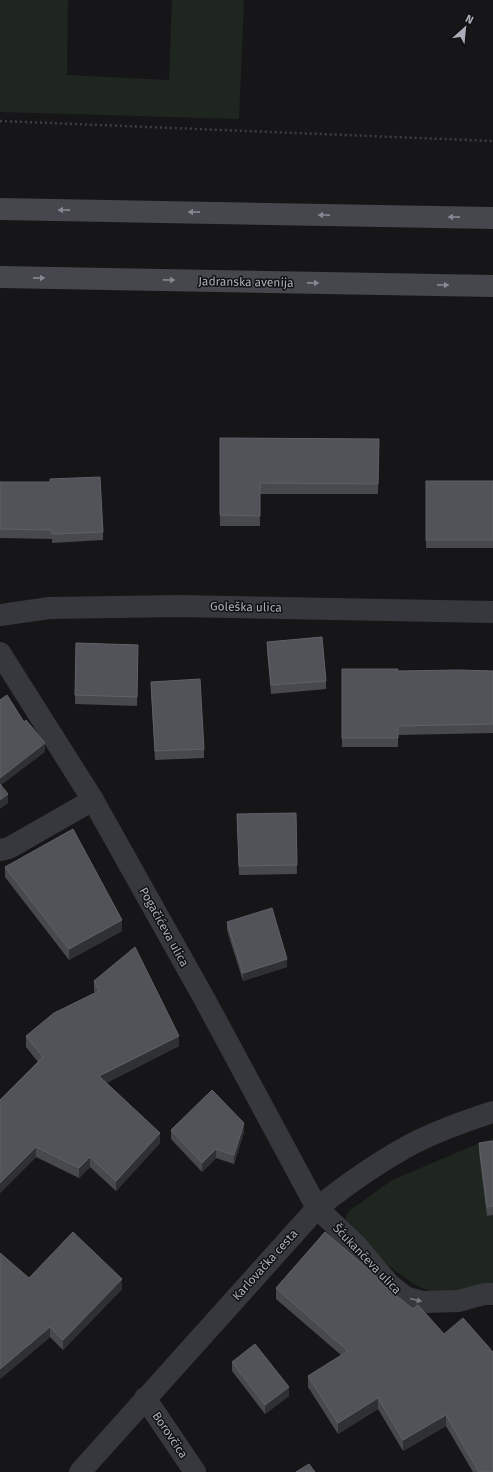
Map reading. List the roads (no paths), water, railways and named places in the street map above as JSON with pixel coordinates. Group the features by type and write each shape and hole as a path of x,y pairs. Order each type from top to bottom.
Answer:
{"main road":[{"path":"0,209 493,218"},
{"name":"Jadranska avenija","path":"0,277 493,286"}],"street":[{"name":"Goleška ulica","path":"0,615 49,608 179,606 493,612"},
{"name":"Pogačićeva ulica","path":"0,652 93,800 205,1000 316,1208"},
{"path":"0,850 9,848 93,800"},
{"name":"Karlovačka cesta","path":"80,1472 316,1208 354,1180 411,1145 460,1123 493,1112"},
{"name":"Šćukančeva ulica","path":"316,1208 357,1246 389,1284 405,1297 424,1302 459,1301 484,1294 493,1294"},
{"name":"Borovčica","path":"145,1398 195,1472"}]}
